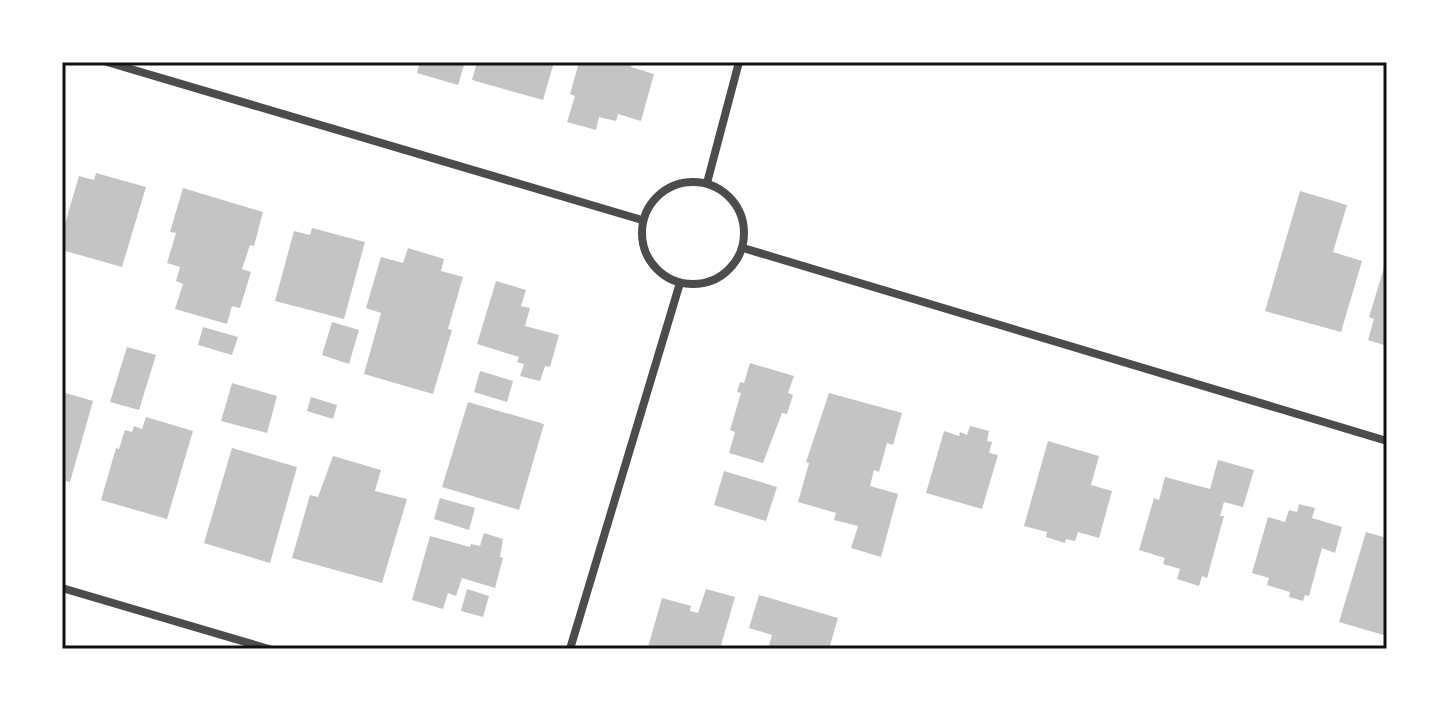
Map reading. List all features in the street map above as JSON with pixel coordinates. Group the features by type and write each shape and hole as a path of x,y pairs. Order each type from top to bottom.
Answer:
{"street":[{"path":"107,62 642,220"},
{"path":"707,183 739,62"},
{"path":"691,181 707,183 722,190 734,201 742,216 745,232 743,248 724,274 710,281 680,283 653,266 641,236 642,220 660,192 674,184 691,181"},
{"path":"743,248 1387,441"},
{"path":"570,649 680,283"},
{"path":"62,588 269,649"}],"building":[{"path":"420,62 465,62 458,85 417,73"},
{"path":"477,62 554,62 543,100 472,80"},
{"path":"579,62 633,62 631,67 654,74 641,121 618,114 616,121 599,117 596,130 567,122 575,96 570,94"},
{"path":"96,173 146,187 122,267 62,250 62,234 79,176 94,180"},
{"path":"183,188 263,212 254,246 250,245 242,269 251,272 240,308 232,306 227,324 175,309 183,284 176,281 180,267 167,263 176,233 170,232"},
{"path":"1300,191 1347,205 1333,252 1362,261 1341,332 1265,311"},
{"path":"312,228 365,242 344,319 275,301 294,231 310,235"},
{"path":"408,248 444,259 441,271 463,277 448,329 452,330 433,394 364,374 381,313 366,308 381,257 403,263"},
{"path":"1387,258 1387,346 1368,340 1374,319 1369,317"},
{"path":"496,281 526,290 521,306 530,308 525,326 559,335 550,367 545,366 540,381 520,376 524,364 517,362 519,357 477,344"},
{"path":"332,322 359,330 349,364 322,355"},
{"path":"203,327 238,337 232,355 198,345"},
{"path":"127,347 156,355 139,410 110,402"},
{"path":"750,363 794,376 788,393 793,395 787,414 782,413 763,463 729,453 735,432 730,430 741,393 737,392 740,382 744,383"},
{"path":"480,371 513,381 507,402 474,392"},
{"path":"232,383 277,396 267,433 221,421"},
{"path":"62,392 93,401 70,482 62,480"},
{"path":"829,393 902,413 893,445 887,443 879,472 874,470 870,486 898,494 881,557 851,548 858,526 834,520 836,513 798,502 809,463 806,462"},
{"path":"311,397 337,405 333,419 307,411"},
{"path":"468,402 544,424 519,510 442,487"},
{"path":"146,417 193,431 167,519 101,500 116,448 119,449 125,430 132,432 134,426 142,429"},
{"path":"970,426 989,431 987,441 992,442 989,453 998,455 982,509 926,493 944,431 967,435"},
{"path":"1048,441 1099,456 1091,485 1112,491 1099,538 1078,532 1075,541 1066,539 1065,543 1046,537 1047,532 1024,526"},
{"path":"232,448 297,467 270,563 204,543"},
{"path":"333,456 381,470 375,491 407,499 382,583 292,558 310,495 318,497"},
{"path":"1218,460 1254,470 1243,507 1224,502 1220,516 1224,516 1207,578 1202,576 1199,586 1177,579 1180,569 1163,564 1165,558 1139,550 1154,498 1159,500 1165,477 1210,489"},
{"path":"724,471 777,487 766,521 714,505"},
{"path":"440,498 475,508 469,530 434,519"},
{"path":"1299,504 1315,508 1312,518 1342,527 1335,553 1322,548 1309,596 1305,595 1303,601 1289,597 1290,592 1267,585 1269,578 1252,573 1268,517 1285,522 1289,510 1297,512"},
{"path":"1366,532 1387,538 1387,636 1339,622"},
{"path":"484,533 503,539 500,557 503,558 495,588 462,578 456,596 448,593 443,609 412,600 430,536 470,547 471,544 480,546"},
{"path":"467,589 489,596 483,617 461,611"},
{"path":"706,589 735,597 720,649 648,647 662,598 691,606 690,611 698,613"},
{"path":"759,595 838,618 829,649 768,649 772,635 749,628"}]}
